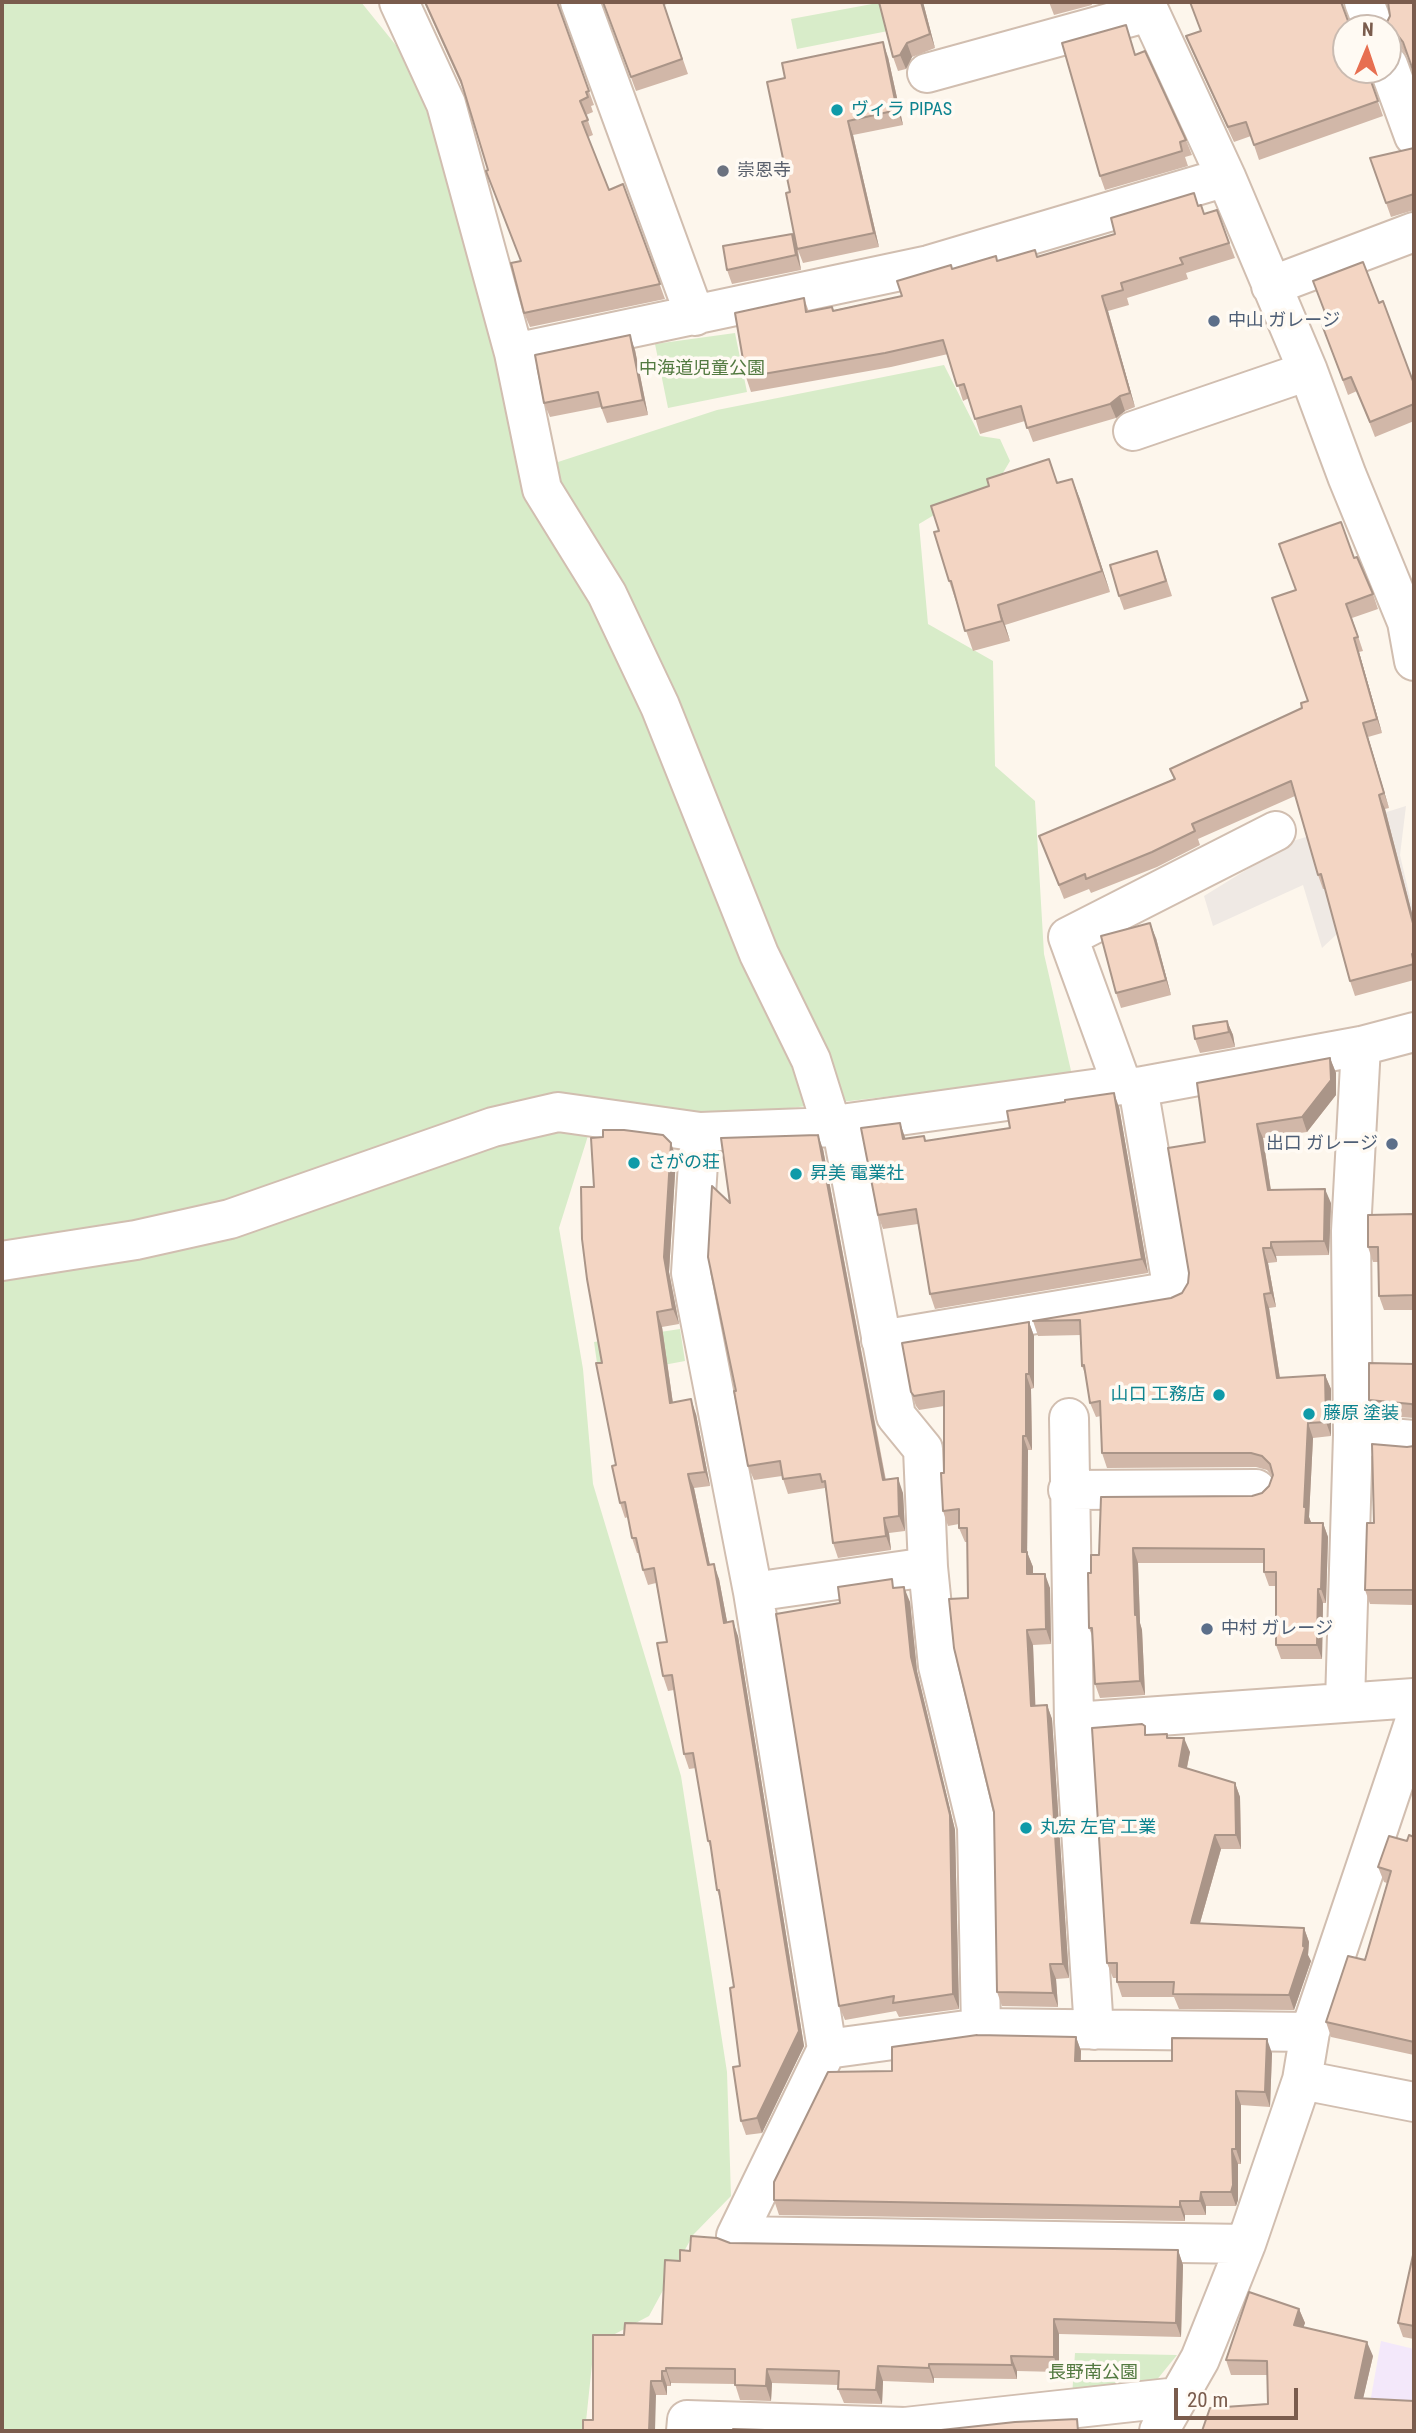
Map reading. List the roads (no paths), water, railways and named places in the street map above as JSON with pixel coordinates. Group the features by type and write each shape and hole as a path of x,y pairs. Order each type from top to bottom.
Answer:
{"street":[{"path":"399,2 446,104 514,353 542,489 607,594 660,706 759,954 811,1060 836,1126 896,1416 923,1449 928,1567 938,1666 977,1827 981,2028"},
{"path":"580,2 695,316"},
{"path":"927,73 1147,7 1226,177 1308,371 1347,476 1407,622 1414,661"},
{"path":"1395,84 1414,136"},
{"path":"514,353 929,265 1226,177"},
{"path":"1271,286 1414,232"},
{"path":"1133,431 1308,371"},
{"path":"881,1340 1173,1291 1130,1086 1068,937 1276,831"},
{"path":"2,1261 136,1240 230,1219 494,1127 558,1112 700,1132 836,1126 1130,1086 1361,1046 1414,1032"},
{"path":"1345,1702 1353,1435 1351,1231 1361,1046"},
{"path":"700,1132 691,1273 753,1592 827,2049 736,2236 1246,2244"},
{"path":"1069,1418 1074,1722 1094,2030"},
{"path":"1353,1435 1414,1440"},
{"path":"1069,1490 1256,1489"},
{"path":"753,1592 928,1567"},
{"path":"1074,1722 1414,1698"},
{"path":"1159,2431 1200,2359 1246,2244 1302,2080 1310,2032 1414,1723"},
{"path":"827,2049 981,2028 1310,2032"},
{"path":"1302,2080 1414,2102"},
{"path":"686,2431 687,2420 905,2427 1178,2397"}],"place":[{"name":"ヴィラ PIPAS","path":"837,110"},
{"name":"崇恩寺","path":"723,171"},
{"name":"中山 ガレージ","path":"1214,321"},
{"name":"出口 ガレージ","path":"1392,1144"},
{"name":"さがの荘","path":"634,1163"},
{"name":"昇美 電業社","path":"796,1174"},
{"name":"山口 工務店","path":"1219,1395"},
{"name":"藤原 塗装","path":"1309,1414"},
{"name":"中村 ガレージ","path":"1207,1629"},
{"name":"丸宏 左官 工業","path":"1026,1828"}],"park label":[{"name":"中海道児童公園","path":"702,369"},
{"name":"長野南公園","path":"1093,2373"}]}
